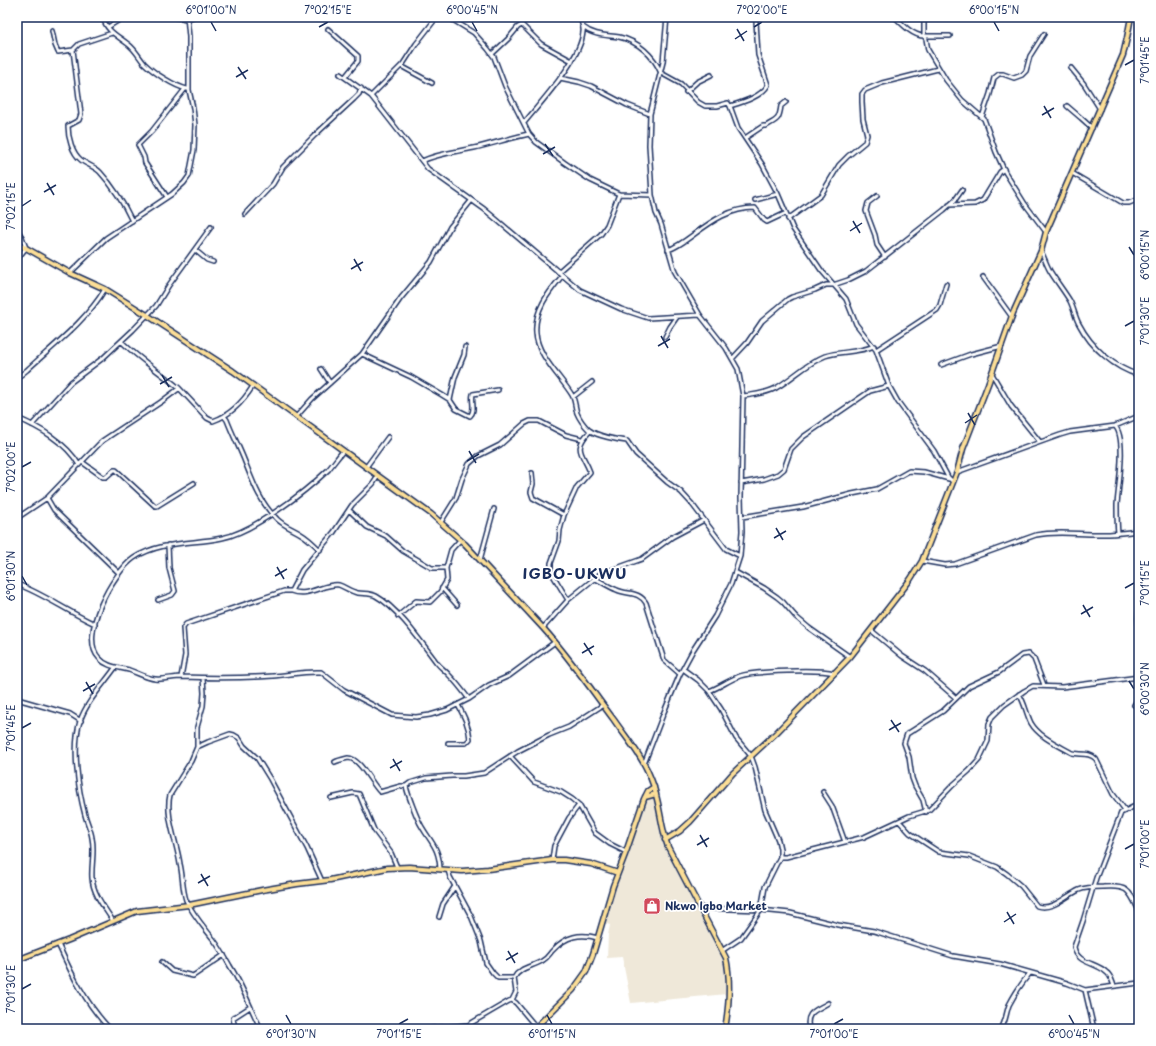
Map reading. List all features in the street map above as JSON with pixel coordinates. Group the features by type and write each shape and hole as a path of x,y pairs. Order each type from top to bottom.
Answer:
{"main road":[{"path":"666,840 690,822 733,773 776,733 850,657 872,631 910,580 922,561 951,480 957,472 963,449 1012,317 1041,251 1046,232 1123,55 1131,17"},
{"path":"17,245 26,248 70,273 105,289 147,315 233,371 366,467 441,522 480,560 543,628 603,706 644,764 656,794 662,831 676,865 722,950 729,971 729,990 725,1029"},
{"path":"535,1028 573,990 586,972 618,873 645,797 648,791 654,787"},
{"path":"645,797 656,794"},
{"path":"17,960 137,911 189,904 397,867 476,870 552,860 578,861 618,873"}],"street":[{"path":"104,17 104,22 112,33 128,44 151,70 179,87 187,89"},
{"path":"108,27 124,17"},
{"path":"174,17 193,17"},
{"path":"371,96 401,66 437,17"},
{"path":"448,17 474,33 482,40 492,54 505,86 529,134 543,148 590,180 619,194 652,196"},
{"path":"492,54 521,25 525,17"},
{"path":"524,123 572,61 582,38 583,27 580,17"},
{"path":"644,764 680,674 715,616 731,584 740,556 742,543 743,396 738,369 733,358 700,315 674,272 652,196 648,145 650,114 661,73 667,17"},
{"path":"583,27 594,34 632,41 657,63 661,73 680,84 686,92 698,102 710,107 729,105 755,96 764,90 768,85 758,55 757,17"},
{"path":"895,17 919,36 950,36"},
{"path":"924,17 924,36 926,38 928,50 938,68 957,95 982,117 1004,169 1025,204 1046,232"},
{"path":"70,273 106,238 167,197 184,183 189,176 192,169 195,125 193,108 187,89 189,37 187,18"},
{"path":"521,25 524,25 541,44 572,61"},
{"path":"328,29 358,56 358,61 345,77"},
{"path":"52,31 58,52 73,50 79,44 112,33"},
{"path":"982,117 994,78 999,74 1014,78 1022,75 1026,71 1030,56 1044,34"},
{"path":"73,50 81,114 79,120 68,126 70,142 78,157 94,167 104,177 126,206 132,221"},
{"path":"401,66 432,83"},
{"path":"788,219 820,195 839,165 865,142 867,135 863,119 862,94 865,90 882,83 938,68"},
{"path":"1071,68 1084,84 1100,109"},
{"path":"340,74 371,96 428,169 470,201 484,209 580,290 621,309 648,318 677,318 700,315"},
{"path":"686,92 697,82 711,75"},
{"path":"560,78 591,86 627,105 650,114"},
{"path":"245,214 273,184 283,167 315,134 359,94 361,88"},
{"path":"167,197 145,163 144,157 138,145 152,131 187,89"},
{"path":"731,99 729,105 738,128 762,164 778,194 793,229 810,255 846,299 856,324 875,348 889,386 898,402 934,451 951,480"},
{"path":"745,138 763,126 777,120 780,117 781,106 786,102"},
{"path":"1066,106 1092,128"},
{"path":"422,161 432,157 529,134"},
{"path":"949,205 975,204 983,200 1000,172 1004,169"},
{"path":"1072,173 1123,203 1128,203 1139,199"},
{"path":"733,358 747,343 762,321 788,299 826,285 833,285 856,277 873,267 949,205 962,190"},
{"path":"558,272 601,234 607,225 619,194"},
{"path":"755,200 778,194"},
{"path":"877,196 868,203 866,211 877,245 885,257"},
{"path":"296,417 312,399 362,354 402,298 431,262 450,227 470,201"},
{"path":"668,250 677,246 720,216 730,212 755,208 767,222 786,213"},
{"path":"32,425 71,382 103,358 156,306 168,285 211,227"},
{"path":"17,229 26,248 17,259"},
{"path":"195,250 207,260 213,262"},
{"path":"1041,251 1049,270 1070,301 1077,320 1085,333 1112,362 1119,367 1139,375"},
{"path":"562,276 540,306 536,331 538,344 573,397 578,414 590,431 616,440 627,441 636,454 667,482 681,492 726,549 740,556"},
{"path":"982,277 1012,317"},
{"path":"743,396 775,388 814,362 826,356 875,348 937,310 946,284"},
{"path":"17,378 86,315 105,289"},
{"path":"665,337 677,318"},
{"path":"121,341 179,388 209,420 213,421 224,416 240,404 253,386"},
{"path":"941,365 971,354 1002,346"},
{"path":"450,400 455,378 464,355 465,347"},
{"path":"362,354 411,377 450,400 456,409 470,416 473,412 473,394 498,390"},
{"path":"321,369 330,383"},
{"path":"992,374 1011,406 1040,442"},
{"path":"573,397 592,382"},
{"path":"742,483 764,479 778,474 784,469 791,449 803,437 870,391 889,386"},
{"path":"18,517 42,503 80,463 106,439 156,406 179,388"},
{"path":"224,416 257,491 272,514 284,525 302,534 320,550"},
{"path":"957,472 1070,432 1115,426 1139,416"},
{"path":"17,418 32,425 61,444 80,463 102,477 106,477 116,470 155,506 158,506 194,483"},
{"path":"441,522 456,498 462,479 470,464 478,456 500,445 524,424 530,421 539,422 566,435 582,439"},
{"path":"1115,426 1118,429 1121,445 1116,519 1118,533"},
{"path":"568,600 551,572 551,563 557,546 564,515 577,488 590,472 580,450 582,439 590,431"},
{"path":"366,467 388,437"},
{"path":"343,451 328,469 308,488 272,514 230,536 168,545 136,557 129,562 119,573 107,592 95,624 92,644 99,659 114,668 130,671 155,679 181,677 203,678 271,676 321,672 344,690 392,715 416,717 430,715 458,705 489,685 513,673 555,642"},
{"path":"742,516 803,506 852,494 877,490 909,471 924,472 951,480"},
{"path":"532,473 533,484 531,492 533,498 564,515"},
{"path":"291,591 302,570 334,532 354,502 373,484 378,476"},
{"path":"47,498 54,510 119,573"},
{"path":"480,560 494,509"},
{"path":"349,510 367,527 386,536 403,551 432,568 446,568"},
{"path":"543,628 568,600 594,578 600,574 642,559 672,537 704,520"},
{"path":"922,561 945,565 955,564 1044,533 1066,532 1104,534 1139,531"},
{"path":"398,616 416,601 428,603 432,602 447,580 446,568 451,550 460,540"},
{"path":"158,600 172,595 175,591 169,568 168,545"},
{"path":"735,572 777,597 809,628 850,657"},
{"path":"594,578 625,593 635,593 645,600 664,660 680,674"},
{"path":"17,584 36,592 64,609 95,624"},
{"path":"181,677 185,655 183,628 186,624 284,591 302,593 335,585 359,594 374,595 398,616 428,649 438,664 454,679 469,699"},
{"path":"442,588 457,605"},
{"path":"1139,611 1139,627"},
{"path":"872,631 902,656 929,674 956,698"},
{"path":"926,812 923,800 912,778 904,743 907,734 943,711 969,686 999,672 1016,658 1026,654 1029,654 1034,659 1044,685"},
{"path":"113,921 96,894 93,882 93,840 85,817 78,779 77,739 81,721 93,697 114,668"},
{"path":"683,669 698,680 709,691 719,704 736,738 751,756 766,810 780,849 780,857 765,887 760,910 741,938 722,950"},
{"path":"709,691 740,676 746,675 775,672 823,671 834,673"},
{"path":"780,857 786,857 864,837 909,816 926,812 934,806 979,760 988,741 990,720 1004,704 1033,686 1074,686 1139,677"},
{"path":"203,678 204,706 197,727 197,747 191,761 169,799 170,814 184,892 189,904 203,927 224,955 239,981 261,1029"},
{"path":"1019,694 1031,723 1040,734 1072,753 1093,755 1113,794 1125,810"},
{"path":"1134,705 1139,696"},
{"path":"17,698 70,714 81,721"},
{"path":"448,742 466,743 470,739 467,722 458,705"},
{"path":"335,762 349,758 354,760 361,766 380,792 406,786 410,783 426,778 464,776 484,773 510,756 539,740 569,727 603,706"},
{"path":"197,747 230,734 239,738 257,758 270,778 307,848 322,881"},
{"path":"510,756 534,782 561,792 572,799 579,805 595,833 610,844 626,852"},
{"path":"406,786 422,827 435,847 440,869"},
{"path":"823,792 832,806 846,842"},
{"path":"331,798 352,793 359,794 374,830 391,853 397,867"},
{"path":"1114,986 1106,971 1085,962 1078,956 1074,947 1103,859 1121,813 1139,804"},
{"path":"552,860 554,846 569,818 579,805"},
{"path":"899,821 910,833 939,852 969,856 997,867 1008,874 1021,886 1037,906 1044,907 1057,903 1078,891 1119,886 1124,887 1136,902 1139,911"},
{"path":"448,870 472,916 488,967 498,978 514,978"},
{"path":"439,917 443,904 455,886"},
{"path":"1136,902 1139,895"},
{"path":"700,908 760,910 790,913 843,927 874,931 953,956 1000,964 1085,990 1139,983"},
{"path":"429,1029 468,1025 512,1000 516,992 514,978 517,974 523,969 534,966 547,959 554,949 566,940 582,935 598,938"},
{"path":"58,944 82,994 98,1017 110,1029"},
{"path":"162,962 172,971 193,976 224,955"},
{"path":"1001,1029 1005,1022 1009,1006 1016,992 1030,972"},
{"path":"1085,990 1094,1029"},
{"path":"512,1000 535,1028"},
{"path":"809,1029 809,1016 828,1003"},
{"path":"235,1029 233,1018 250,1006"}],"shaded area":[{"name":"Nkwo Igbo Market","path":"654,796 659,827 664,843 724,960 727,976 727,994 631,1003 622,957 607,958 610,925 604,923 615,883 646,798"}],"place":[{"name":"Nkwo Igbo Market","path":"652,906"}],"district":[{"name":"IGBO-UKWU","path":"575,574"}]}
